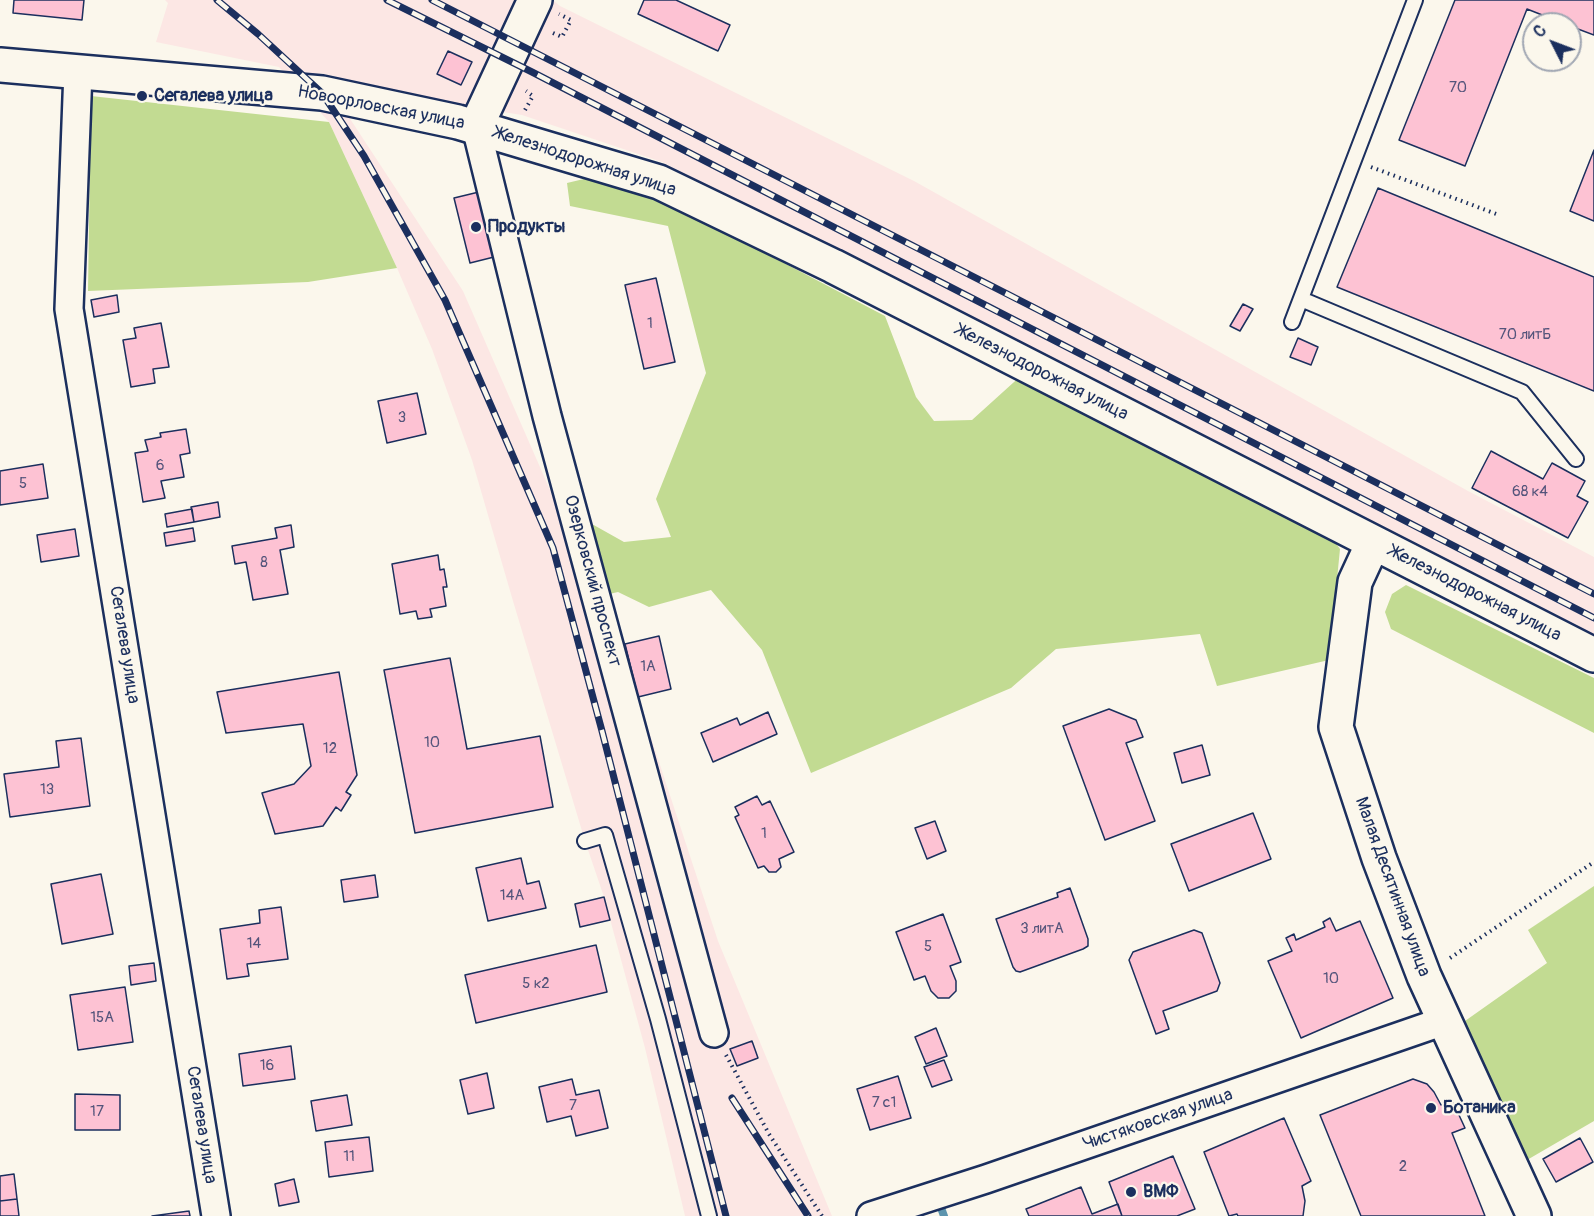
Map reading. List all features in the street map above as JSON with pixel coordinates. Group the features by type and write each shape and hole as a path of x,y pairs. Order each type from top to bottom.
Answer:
{"street":[{"path":"476,127 535,0"},
{"name":"Новоорловская улица","path":"0,65 322,93 476,127"},
{"name":"Сегалева улица","path":"78,71 69,309 216,1216"},
{"name":"Железнодорожная улица","path":"476,127 659,183 833,266 1594,655"},
{"name":"Озерковский проспект","path":"476,127 548,416 714,1033"},
{"path":"1335,523 1347,540 1353,557 1355,582"},
{"name":"Малая Десятинная улица","path":"1374,543 1355,582 1336,727 1379,858 1424,976 1534,1216"},
{"name":"Чистяковская улица","path":"871,1216 1444,1021"}],"lane":[{"path":"1292,322 1415,0"},
{"path":"1301,299 1522,392 1576,459"},
{"path":"585,841 605,835 658,1019 709,1216"}],"path":[{"path":"1354,161 1499,215"},
{"path":"1424,976 1594,862"},
{"path":"714,1033 769,1134 822,1216"}],"shaded area":[{"path":"165,0 553,0 560,6 914,181 1468,491 1594,557 1594,645 662,162 522,115 471,107 320,73 463,291 557,506 580,522 718,941 832,1216 685,1216 645,1048 604,897 585,841 472,460 432,349 329,122 279,67 156,42 168,3"}],"green space":[{"path":"91,96 329,122 397,268 308,282 88,291"},
{"path":"588,178 634,189 744,242 885,316 916,397 934,421 972,420 1024,373 1324,527 1340,549 1329,660 1217,686 1200,634 1056,649 1011,688 811,773 762,650 711,590 649,607 618,592 605,595 583,519 624,542 671,537 656,499 706,373 668,226 570,206 567,183"},
{"path":"1406,585 1594,678 1594,733 1391,629 1385,612 1392,594"},
{"path":"1594,886 1594,1121 1527,1160 1465,1021 1547,963 1528,930"}],"building":[{"path":"14,0 84,0 82,20 13,13"},
{"path":"644,0 676,0 730,25 718,51 638,14"},
{"path":"1455,0 1594,0 1594,35 1582,30 1582,12 1535,12 1527,9 1526,12 1522,12 1522,22 1465,166 1399,140"},
{"path":"448,51 472,62 461,85 437,74"},
{"path":"1594,150 1594,221 1570,211"},
{"path":"1378,188 1594,277 1594,391 1337,287"},
{"name":"Продукты","path":"483,191 498,256 470,263 454,198"},
{"path":"656,278 675,362 644,369 625,285"},
{"path":"117,295 119,312 94,317 91,300"},
{"path":"1243,304 1253,309 1240,331 1230,326"},
{"path":"161,323 169,367 153,369 155,383 131,387 123,340 136,338 134,328"},
{"path":"1298,338 1318,347 1311,365 1290,357"},
{"path":"417,393 426,434 387,443 378,401"},
{"path":"186,429 190,453 180,455 184,477 161,481 165,498 143,502 135,453 148,451 145,440 161,437 160,433"},
{"path":"1491,451 1543,479 1552,463 1585,481 1577,496 1588,502 1568,538 1472,488"},
{"path":"43,464 48,498 0,505 0,471"},
{"path":"218,502 220,517 194,522 191,507"},
{"path":"192,509 194,522 167,527 165,514"},
{"path":"291,525 294,547 280,550 288,594 253,600 246,562 235,564 232,546 277,538 275,528"},
{"path":"193,528 195,541 166,546 164,533"},
{"path":"75,529 79,556 41,562 37,535"},
{"path":"438,555 440,570 444,569 447,587 443,587 446,606 430,609 432,617 418,619 416,611 400,614 392,564"},
{"path":"659,636 671,689 638,697 625,644"},
{"path":"450,658 467,749 540,736 553,807 415,833 384,670"},
{"path":"339,672 357,775 346,792 351,795 341,811 336,807 323,826 275,834 262,793 294,784 311,766 303,724 226,733 217,692"},
{"path":"1109,709 1136,720 1143,737 1126,743 1155,821 1105,840 1063,726"},
{"path":"768,712 777,734 713,762 701,733 737,718 740,725"},
{"path":"81,738 90,806 10,817 4,774 59,767 56,741"},
{"path":"1202,745 1210,775 1182,783 1174,753"},
{"path":"757,796 762,805 770,801 794,852 779,859 781,867 776,872 769,872 764,866 758,868 735,817 739,815 735,807"},
{"path":"1253,813 1271,859 1189,891 1171,844"},
{"path":"935,821 946,851 927,859 915,828"},
{"path":"521,858 527,884 539,881 546,908 488,921 476,868"},
{"path":"101,874 113,934 62,944 51,884"},
{"path":"375,875 378,897 344,902 341,880"},
{"path":"1070,888 1088,939 1088,946 1020,972 1016,971 996,919 1058,897 1057,893"},
{"path":"604,897 610,920 580,927 575,904"},
{"path":"281,907 288,959 247,964 249,976 227,979 220,929 260,923 259,910"},
{"path":"943,914 961,962 950,966 956,981 956,991 949,998 938,998 931,991 925,976 914,980 896,932"},
{"path":"1330,918 1336,931 1360,921 1393,998 1301,1038 1268,961 1292,951 1286,938 1294,934 1296,940 1325,927 1323,922"},
{"path":"1194,930 1202,933 1220,983 1217,991 1163,1011 1169,1029 1156,1034 1129,960 1133,952"},
{"path":"596,945 607,992 476,1023 465,975"},
{"path":"154,963 156,981 131,985 129,966"},
{"path":"125,987 133,1042 78,1050 70,995"},
{"path":"936,1028 947,1056 926,1064 915,1037"},
{"path":"752,1041 758,1058 737,1066 730,1049"},
{"path":"291,1046 295,1079 243,1086 239,1054"},
{"path":"944,1060 952,1080 932,1087 924,1067"},
{"path":"487,1073 494,1108 468,1114 460,1080"},
{"path":"898,1076 911,1118 870,1130 857,1089"},
{"path":"572,1079 576,1095 599,1090 608,1128 576,1136 571,1116 547,1122 539,1087"},
{"path":"1413,1079 1427,1084 1441,1105 1452,1100 1465,1128 1452,1133 1485,1216 1361,1216 1320,1115"},
{"path":"75,1094 120,1095 120,1130 75,1130"},
{"path":"347,1095 352,1125 316,1131 311,1101"},
{"path":"1284,1118 1311,1181 1302,1186 1305,1201 1303,1216 1238,1216 1237,1214 1229,1216 1204,1152"},
{"path":"369,1137 373,1171 329,1177 325,1142"},
{"path":"1580,1138 1593,1162 1556,1182 1543,1159"},
{"path":"1173,1156 1195,1209 1177,1216 1122,1216 1109,1182"},
{"path":"14,1174 17,1199 0,1201 0,1176"},
{"path":"294,1179 299,1202 279,1206 275,1184"},
{"path":"1081,1187 1092,1214 1118,1204 1122,1216 1029,1216 1026,1209"},
{"path":"17,1199 19,1216 0,1216 0,1201"},
{"path":"189,1211 190,1216 152,1216"}],"waterway":[{"path":"940,1205 944,1216"}],"railway":[{"path":"217,0 322,93 364,156 445,300 553,548 726,1216"},
{"path":"387,0 532,72 1594,618"},
{"path":"432,0 1594,594"},
{"path":"732,1098 808,1216"}],"place":[{"name":"Сегалева улица","path":"142,96"},
{"name":"Продукты","path":"476,227"},
{"name":"Ботаника","path":"1431,1108"},
{"name":"ВМФ","path":"1131,1192"}]}
